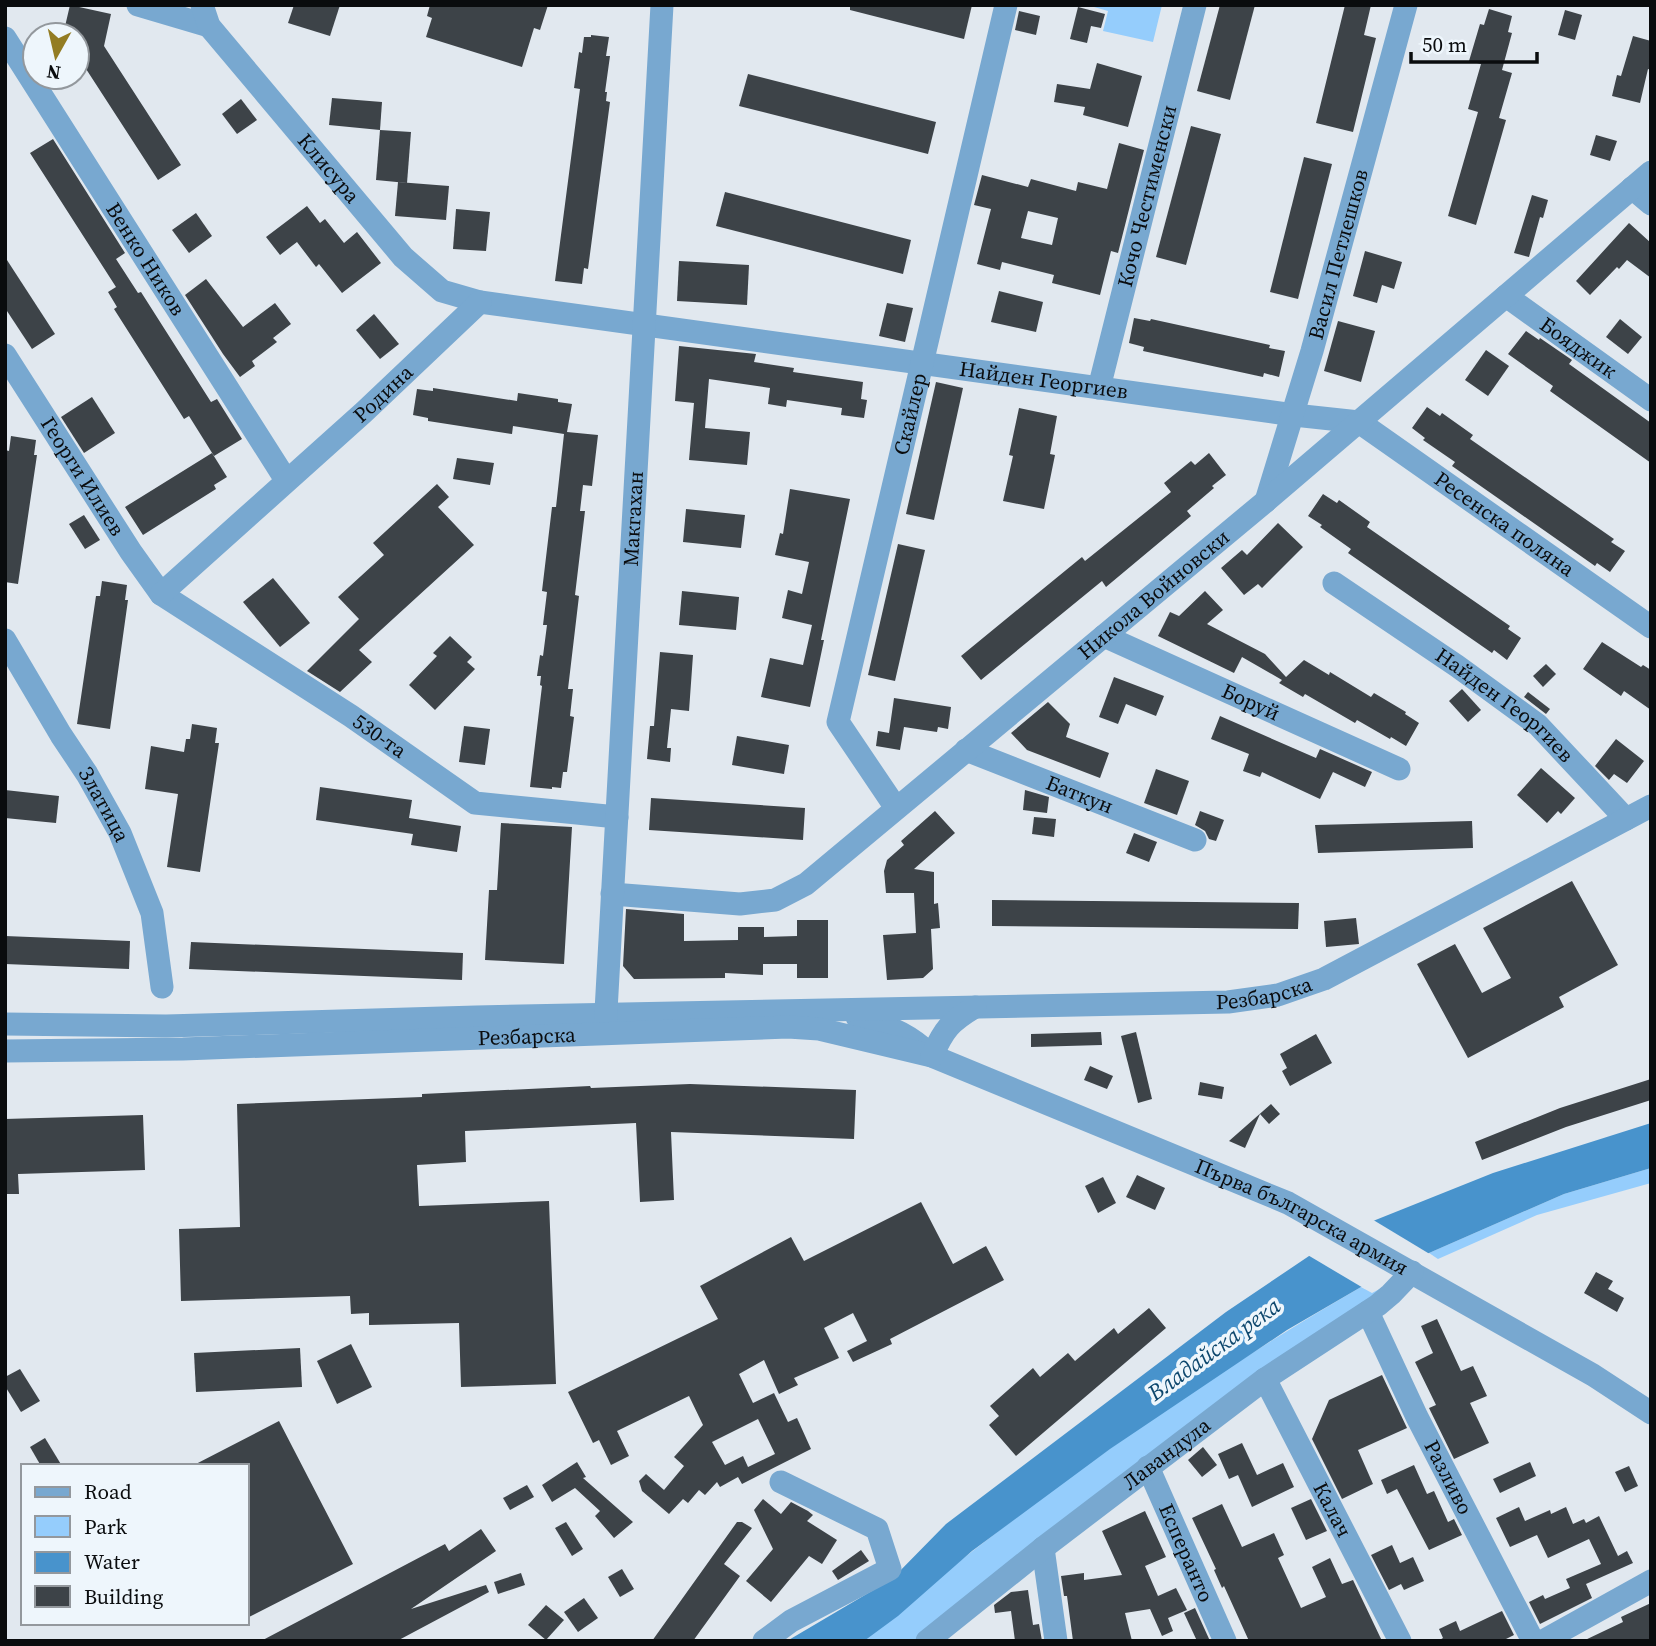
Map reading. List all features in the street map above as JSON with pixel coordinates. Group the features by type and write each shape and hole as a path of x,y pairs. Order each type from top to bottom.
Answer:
{"street":[{"path":"138,5 206,15"},
{"name":"Макгахан","path":"605,1024 663,5"},
{"name":"Скайлер","path":"896,808 838,722 1006,5"},
{"name":"Кочо Честименски","path":"1099,388 1195,5"},
{"name":"Васил Петлешков","path":"1266,501 1294,415 1406,5"},
{"name":"Клисура","path":"206,15 403,257 442,291 480,302"},
{"name":"Венко Ников","path":"5,38 286,480"},
{"name":"Никола Войновски","path":"612,894 740,904 775,900 806,884 1266,501 1651,173"},
{"path":"1632,188 1651,204"},
{"name":"Бояджик","path":"1506,296 1651,400"},
{"path":"480,302 644,325"},
{"name":"Родина","path":"161,594 364,412 480,302"},
{"name":"Найден Георгиев","path":"644,325 1359,422"},
{"name":"Георги Илиев","path":"5,355 131,552 161,594"},
{"name":"Ресенска поляна","path":"1359,422 1651,627"},
{"name":"Найден Георгиев","path":"1335,583 1538,725 1626,819"},
{"name":"530-та","path":"161,594 351,716 475,803 617,817"},
{"name":"Боруй","path":"1104,635 1399,769"},
{"name":"Златица","path":"5,640 120,833 152,913 162,987"},
{"name":"Баткун","path":"966,750 1195,841"},
{"name":"Резбарска","path":"5,1051 183,1049 834,1010 1228,1002 1278,995 1324,979 1651,806"},
{"path":"932,1056 942,1032 954,1020 976,1007"},
{"name":"Резбарска","path":"834,1010 889,1026 912,1039 932,1056"},
{"name":"Резбарска","path":"5,1024 605,1024 788,1027 819,1029 932,1056"},
{"name":"Първа българска армия","path":"932,1056 1288,1203 1593,1375 1651,1413"},
{"name":"Лавандула","path":"927,1641 1148,1466 1265,1379 1368,1312 1391,1294 1412,1272"},
{"name":"Разливо","path":"1368,1312 1418,1417 1533,1641"},
{"name":"Калач","path":"1265,1379 1400,1641"},
{"name":"Есперанто","path":"1148,1466 1225,1641"},
{"path":"764,1641 791,1621 890,1569 877,1529 781,1482"},
{"path":"1043,1548 1056,1641"},
{"path":"1543,1641 1651,1581"}],"green space":[{"path":"1087,5 1162,5 1153,42 1103,31 1108,11"},
{"path":"1651,1168 1651,1183 1537,1215 1438,1259 1429,1253 1564,1194"},
{"path":"1412,1272 927,1641 863,1641 1020,1514 1212,1379 1361,1287 1372,1293"}],"water":[{"name":"Владайска река","path":"1651,1123 1651,1168 1564,1194 1429,1253 1361,1287 1287,1330 1110,1449 972,1551 898,1616 864,1641 787,1641 892,1579 946,1524 1226,1312 1309,1256 1373,1221 1493,1173"}],"pier":[{"path":"1370,1218 1433,1256 1365,1289 1306,1254"}],"building":[{"path":"70,5 111,14 104,46 181,165 158,180 91,77 91,21 66,21"},
{"path":"294,5 340,5 330,36 288,23"},
{"path":"430,5 548,5 540,30 534,28 522,67 426,37 432,18 427,16"},
{"path":"850,5 972,5 964,39 850,10"},
{"path":"1220,5 1255,5 1230,100 1197,91"},
{"path":"1345,5 1371,5 1364,35 1376,38 1353,132 1316,123"},
{"path":"1078,7 1105,14 1101,28 1091,26 1087,43 1070,39"},
{"path":"1489,9 1512,16 1508,32 1512,33 1502,70 1512,73 1499,118 1506,120 1476,225 1448,216 1478,112 1468,109 1481,64 1469,61 1480,24 1484,25"},
{"path":"1565,10 1582,15 1575,40 1558,35"},
{"path":"1019,11 1040,16 1036,35 1015,30"},
{"path":"1633,36 1651,41 1651,70 1648,69 1640,103 1612,96 1617,75 1621,76"},
{"path":"584,37 609,37 606,56 610,56 605,92 606,101 610,102 588,269 584,268 582,284 555,281 580,89 574,88 579,52 582,53"},
{"path":"1097,63 1142,76 1128,127 1083,115 1085,107 1054,102 1057,84 1090,89"},
{"path":"748,74 936,122 928,154 739,106"},
{"path":"332,98 382,102 380,130 329,125"},
{"path":"241,99 257,120 237,134 222,114"},
{"path":"1191,126 1221,134 1186,265 1156,257"},
{"path":"380,130 411,132 407,183 376,180"},
{"path":"1596,135 1617,141 1610,161 1590,155"},
{"path":"53,139 125,253 116,259 138,293 141,292 211,402 217,399 242,439 214,456 189,416 184,419 114,309 117,307 108,292 116,287 30,153"},
{"path":"1119,143 1144,150 1118,253 1111,251 1100,295 1052,283 1054,275 1002,262 1000,270 977,264 991,209 974,205 982,175 1028,187 1031,179 1076,191 1078,182 1107,189","holes":["1028,211 1058,218 1052,245 1021,238"]},
{"path":"1304,157 1332,164 1298,299 1270,292"},
{"path":"398,182 449,186 446,220 395,216"},
{"path":"725,192 911,240 903,274 716,226"},
{"path":"1532,195 1548,200 1543,218 1540,217 1529,257 1514,253"},
{"path":"307,206 320,223 325,219 344,243 357,232 381,263 342,293 319,264 316,267 297,242 280,255 266,237"},
{"path":"456,209 490,212 486,251 453,249"},
{"path":"196,213 212,236 189,253 172,230"},
{"path":"1629,223 1651,243 1651,278 1627,260 1590,295 1576,281"},
{"path":"1365,251 1402,262 1394,289 1382,285 1377,303 1353,296"},
{"path":"5,257 55,334 32,349 5,308"},
{"path":"679,261 749,265 747,305 677,301"},
{"path":"206,279 243,327 275,303 291,324 273,338 277,342 252,361 255,366 240,377 185,295"},
{"path":"999,291 1043,302 1036,332 991,322"},
{"path":"887,303 913,308 905,342 879,336"},
{"path":"374,314 399,344 380,359 356,330"},
{"path":"1134,318 1151,319 1270,345 1269,348 1285,351 1279,377 1264,373 1263,377 1143,351 1144,347 1129,343"},
{"path":"1620,319 1642,337 1628,354 1606,337"},
{"path":"1338,321 1375,331 1361,382 1324,371"},
{"path":"1526,331 1572,360 1569,364 1651,423 1651,463 1550,391 1553,386 1508,354"},
{"path":"679,346 756,354 754,362 794,368 793,372 863,382 861,399 867,400 864,418 841,415 842,408 787,400 786,407 768,404 770,388 709,379 705,428 750,432 747,465 689,460 694,403 675,401"},
{"path":"1486,350 1509,366 1488,396 1465,380"},
{"path":"936,382 963,388 934,520 906,514"},
{"path":"433,388 517,401 518,393 558,399 558,402 572,404 567,432 598,435 592,486 583,485 580,511 585,511 575,595 579,596 568,689 573,689 570,716 574,717 567,772 563,772 561,788 530,787 542,686 541,676 537,676 547,625 543,625 547,592 542,591 552,507 556,507 564,434 513,426 512,434 428,421 428,418 413,415 417,389 433,391"},
{"path":"92,397 115,433 84,453 61,417"},
{"path":"1427,407 1440,416 1442,413 1473,435 1470,439 1614,539 1611,542 1625,551 1610,572 1597,563 1595,566 1452,466 1455,462 1423,440 1425,438 1412,428"},
{"path":"1019,408 1057,416 1050,454 1055,455 1044,509 1003,501 1013,456 1009,455"},
{"path":"11,436 36,440 34,455 37,455 18,584 5,582 5,450 9,451"},
{"path":"212,453 227,477 214,485 216,489 143,535 125,507"},
{"path":"1209,453 1226,475 1187,511 1191,516 1106,587 1102,581 981,680 961,656 1082,557 1085,561 1171,492 1164,483 1191,461 1195,465"},
{"path":"457,458 494,463 490,485 453,479"},
{"path":"437,484 449,497 438,507 474,545 359,650 372,662 340,692 307,671 359,619 338,597 384,555 373,543"},
{"path":"790,489 850,499 810,707 761,697 770,658 803,665 812,625 782,618 788,590 802,594 809,562 775,555 780,533 783,534"},
{"path":"1323,494 1337,503 1339,500 1370,522 1367,527 1510,626 1508,629 1521,638 1507,660 1494,650 1492,653 1348,553 1351,549 1308,516"},
{"path":"686,509 745,515 741,548 683,542"},
{"path":"84,515 100,540 85,549 69,524"},
{"path":"1278,523 1303,547 1262,588 1258,584 1244,595 1221,568 1242,550 1247,555"},
{"path":"898,544 925,550 895,681 868,675"},
{"path":"273,578 310,623 280,647 243,602"},
{"path":"102,581 127,585 125,600 128,600 110,729 77,724 96,596 100,596"},
{"path":"682,591 739,597 736,630 679,625"},
{"path":"1205,591 1223,610 1207,624 1265,654 1286,677 1304,660 1371,697 1374,693 1406,712 1405,714 1419,723 1406,746 1357,720 1355,723 1305,694 1303,697 1279,683 1282,680 1242,657 1234,673 1158,636 1170,612 1179,616"},
{"path":"450,636 472,657 467,662 475,669 435,710 409,685 437,656 433,653"},
{"path":"1602,642 1641,667 1643,665 1651,670 1651,710 1624,691 1621,696 1583,669"},
{"path":"660,652 693,655 689,711 671,709 667,748 671,748 670,762 647,759 650,726 654,726"},
{"path":"1546,664 1556,674 1543,687 1533,676"},
{"path":"1114,677 1164,696 1156,716 1126,704 1118,724 1099,717"},
{"path":"1462,689 1481,710 1468,722 1449,701"},
{"path":"1528,692 1550,709 1546,714 1524,697"},
{"path":"894,698 951,707 948,729 938,727 937,732 904,727 900,750 876,746 878,731 889,733"},
{"path":"1048,702 1070,724 1066,737 1109,753 1100,778 1027,750 1011,733"},
{"path":"1220,716 1316,758 1320,749 1372,772 1365,787 1333,772 1320,799 1262,772 1260,777 1243,771 1249,754 1211,739"},
{"path":"192,724 217,728 215,743 219,743 200,872 167,867 178,794 145,789 151,746 184,752 186,739 190,739"},
{"path":"464,726 490,729 485,765 459,762"},
{"path":"737,736 789,745 784,774 732,765"},
{"path":"1616,739 1644,761 1627,783 1614,774 1609,780 1595,766"},
{"path":"1541,768 1575,798 1561,814 1558,811 1547,823 1517,795"},
{"path":"1156,769 1189,781 1177,815 1144,803"},
{"path":"320,787 412,800 409,818 461,826 457,852 411,845 413,834 316,820"},
{"path":"5,790 59,796 56,823 5,818"},
{"path":"1025,790 1049,797 1047,813 1023,810"},
{"path":"651,798 805,808 803,840 649,830"},
{"path":"935,811 955,833 914,869 934,872 934,904 938,903 940,928 931,929 933,969 923,978 887,980 883,935 916,933 914,893 886,893 884,871 887,860 904,845 901,841"},
{"path":"1200,811 1224,820 1216,841 1209,839 1205,831 1195,825"},
{"path":"1034,817 1056,819 1054,837 1032,834"},
{"path":"1472,821 1473,848 1318,853 1315,825"},
{"path":"501,823 572,827 564,964 485,960 489,890 497,890"},
{"path":"1134,833 1157,842 1149,862 1126,853"},
{"path":"1572,881 1618,965 1559,997 1564,1007 1468,1058 1417,964 1455,944 1482,993 1511,978 1483,928"},
{"path":"992,900 1299,903 1298,929 992,926"},
{"path":"626,909 684,914 684,941 738,940 738,927 764,927 764,937 797,936 797,920 828,920 828,978 797,978 797,964 763,964 763,975 725,973 725,978 634,979 623,966"},
{"path":"1356,918 1359,944 1326,947 1324,921"},
{"path":"5,936 130,941 129,969 5,964"},
{"path":"191,942 463,953 462,980 189,969"},
{"path":"1101,1032 1102,1045 1031,1047 1031,1034"},
{"path":"1136,1032 1152,1099 1138,1103 1121,1036"},
{"path":"1316,1034 1332,1063 1290,1086 1282,1071 1287,1068 1280,1054"},
{"path":"1090,1066 1113,1076 1107,1089 1084,1080"},
{"path":"1651,1079 1651,1100 1566,1127 1482,1160 1475,1142 1560,1108"},
{"path":"1200,1082 1224,1087 1222,1099 1198,1095"},
{"path":"690,1084 856,1090 854,1139 671,1132 674,1200 640,1202 636,1123 465,1131 466,1162 417,1165 419,1206 549,1201 556,1384 461,1387 459,1323 369,1325 369,1313 351,1314 350,1296 181,1301 179,1229 240,1227 237,1104 422,1097 422,1094 590,1086"},
{"path":"1271,1104 1280,1114 1269,1124 1260,1114 1245,1148 1229,1141"},
{"path":"143,1115 145,1170 18,1174 19,1194 5,1194 5,1119"},
{"path":"1137,1175 1165,1188 1155,1210 1126,1197"},
{"path":"1103,1177 1116,1203 1098,1213 1085,1186"},
{"path":"921,1202 953,1264 986,1246 1004,1280 890,1339 892,1344 853,1362 847,1351 867,1341 853,1313 824,1328 839,1358 794,1378 798,1385 779,1394 764,1360 739,1374 753,1403 774,1393 788,1422 797,1418 811,1449 742,1484 738,1477 720,1487 717,1482 705,1495 699,1490 688,1503 683,1499 669,1514 642,1491 639,1481 646,1474 664,1490 684,1466 674,1457 703,1425 689,1396 617,1431 629,1456 611,1465 599,1440 593,1443 568,1392 718,1319 700,1286 791,1237 804,1261","holes":["758,1419 775,1454 748,1467 743,1456 725,1465 712,1442"]},
{"path":"1596,1272 1613,1281 1608,1289 1624,1298 1617,1312 1584,1293"},
{"path":"1149,1308 1166,1328 1016,1456 989,1425 999,1416 990,1406 1033,1368 1040,1377 1068,1353 1075,1361 1114,1328 1118,1334"},
{"path":"1437,1319 1461,1371 1473,1366 1487,1396 1470,1403 1489,1443 1454,1459 1429,1408 1436,1405 1415,1362 1433,1353 1421,1326"},
{"path":"351,1344 372,1387 337,1404 317,1361"},
{"path":"300,1348 302,1387 196,1392 194,1353"},
{"path":"20,1369 40,1401 21,1412 5,1386 5,1377"},
{"path":"1382,1375 1407,1428 1358,1450 1373,1484 1342,1499 1312,1439 1329,1400"},
{"path":"279,1421 353,1564 248,1617 248,1464 196,1464"},
{"path":"45,1438 61,1464 40,1464 30,1447"},
{"path":"1242,1443 1257,1475 1283,1463 1294,1487 1252,1507 1238,1475 1229,1479 1218,1454"},
{"path":"1203,1447 1217,1465 1202,1477 1188,1460"},
{"path":"577,1462 586,1477 583,1478 633,1522 614,1538 595,1516 600,1511 575,1488 552,1502 542,1485"},
{"path":"1530,1462 1536,1476 1500,1493 1493,1479"},
{"path":"1414,1465 1427,1494 1434,1491 1448,1522 1454,1519 1462,1535 1429,1550 1397,1489 1387,1494 1381,1480"},
{"path":"1629,1466 1638,1486 1625,1492 1615,1472"},
{"path":"527,1485 534,1497 510,1510 503,1498"},
{"path":"763,1499 781,1514 791,1502 808,1511 813,1515 807,1521 837,1540 822,1564 809,1556 771,1602 746,1581 773,1549 754,1510"},
{"path":"1311,1499 1327,1531 1306,1540 1291,1508"},
{"path":"1222,1504 1242,1547 1274,1533 1284,1555 1278,1558 1301,1608 1326,1597 1312,1567 1330,1558 1342,1584 1353,1580 1382,1641 1249,1641 1224,1586 1222,1588 1192,1518"},
{"path":"1519,1507 1525,1521 1550,1510 1551,1514 1566,1507 1573,1524 1584,1519 1586,1523 1599,1516 1618,1556 1627,1551 1633,1563 1586,1584 1592,1598 1540,1624 1529,1602 1543,1595 1545,1599 1570,1588 1566,1579 1601,1564 1589,1539 1548,1558 1537,1535 1510,1547 1496,1518"},
{"path":"1145,1511 1166,1557 1145,1566 1158,1596 1176,1588 1187,1610 1168,1618 1173,1631 1162,1636 1150,1609 1125,1613 1132,1641 1073,1641 1067,1596 1064,1596 1061,1576 1084,1573 1084,1580 1122,1575 1102,1531"},
{"path":"566,1522 583,1549 572,1556 555,1528"},
{"path":"737,1522 752,1528 724,1564 740,1576 693,1641 652,1641"},
{"path":"481,1529 496,1551 411,1609 486,1585 489,1592 397,1641 261,1641 445,1544 449,1551"},
{"path":"1392,1545 1400,1563 1413,1557 1424,1581 1404,1590 1401,1584 1389,1590 1371,1555"},
{"path":"861,1550 869,1561 838,1580 832,1571"},
{"path":"622,1569 634,1589 620,1597 608,1577"},
{"path":"521,1573 525,1585 498,1594 494,1582"},
{"path":"1028,1590 1033,1625 1039,1624 1042,1641 1015,1641 1011,1611 995,1613 994,1605 1011,1592"},
{"path":"584,1598 598,1618 578,1632 564,1612"},
{"path":"1651,1603 1651,1641 1583,1641 1623,1622 1621,1617"},
{"path":"546,1605 564,1620 546,1640 528,1625"},
{"path":"1195,1608 1210,1641 1197,1641 1184,1613"},
{"path":"1502,1611 1514,1635 1502,1641 1438,1641 1443,1638 1439,1629 1456,1621 1460,1631"}]}
